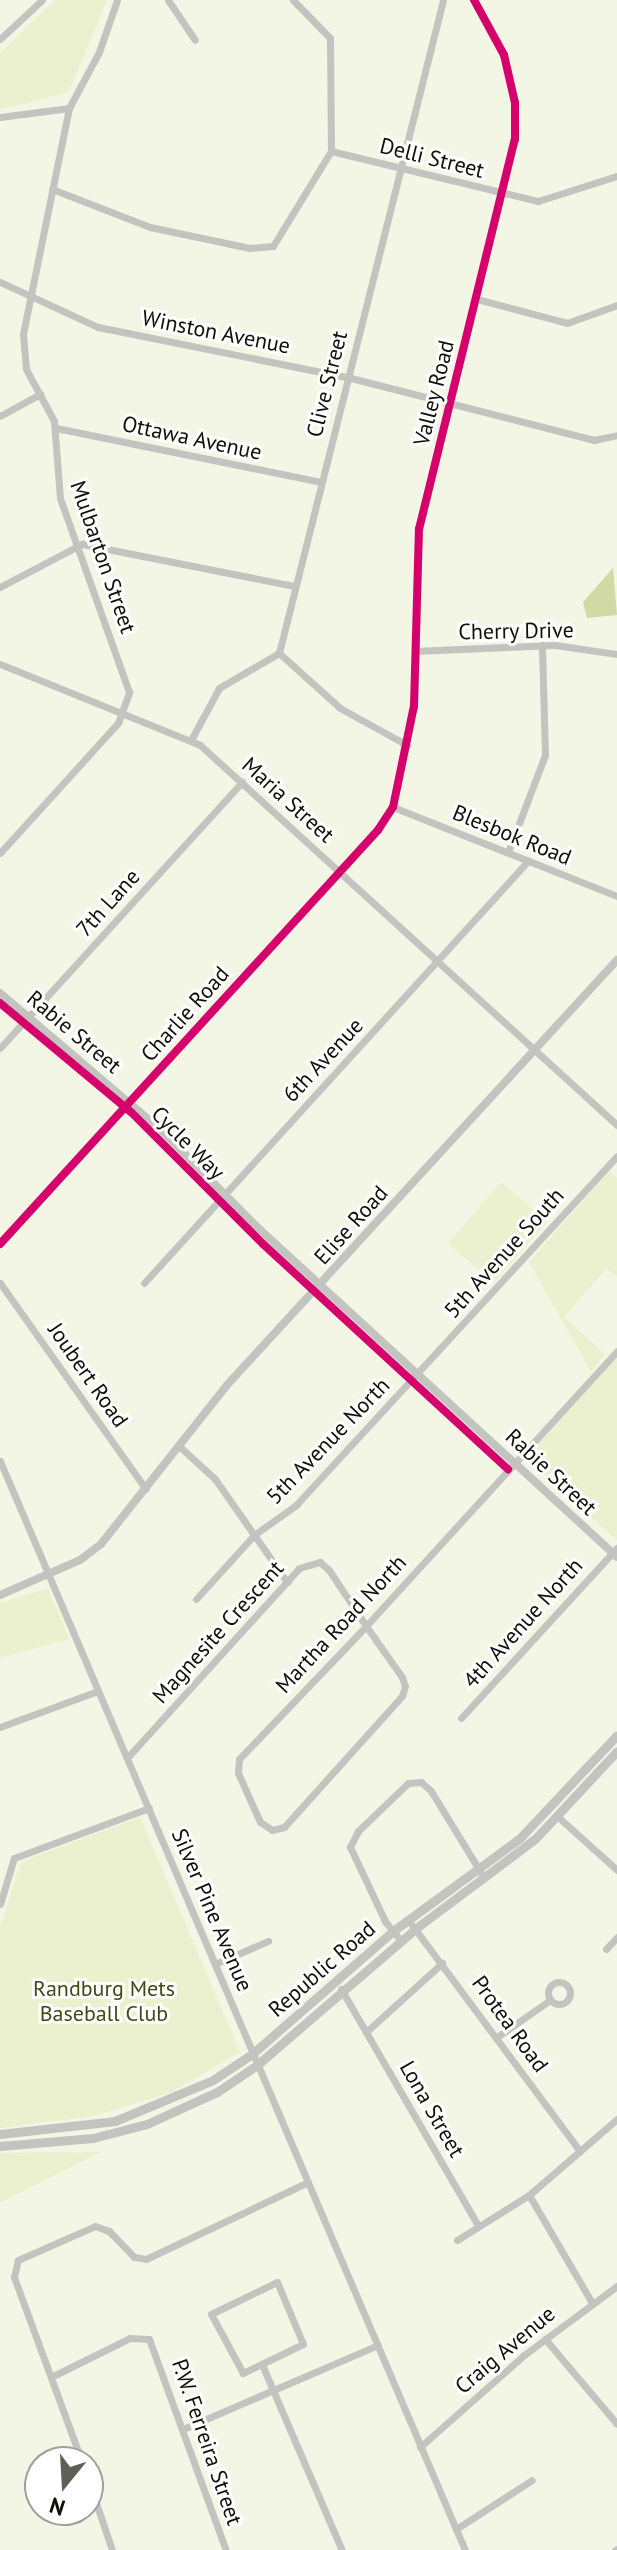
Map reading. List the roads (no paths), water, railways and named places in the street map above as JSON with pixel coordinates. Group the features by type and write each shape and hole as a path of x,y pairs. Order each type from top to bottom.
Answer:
{"main road":[{"name":"Republic Road","path":"0,2146 66,2143 147,2124 204,2098 257,2065 341,1989 401,1941 412,1924 477,1868 528,1831 617,1735"},
{"name":"Republic Road","path":"0,2134 61,2131 131,2116 190,2093 252,2054 393,1931 412,1924 485,1878 557,1816 617,1751"}],"street":[{"path":"0,39 42,0"},
{"name":"Mulbarton Street","path":"117,0 99,52 69,108 29,297 25,362 56,428 57,487 127,679 125,713"},
{"path":"168,0 195,40"},
{"path":"52,189 150,227 265,249 276,242 331,151 330,38 293,0"},
{"name":"Clive Street","path":"279,653 443,0"},
{"name":"Valley Road","path":"393,807 407,745 415,651 419,529 504,194 515,139 513,87 497,38 474,0"},
{"path":"0,117 69,108"},
{"name":"Delli Street","path":"331,151 543,201 617,176"},
{"name":"Winston Avenue","path":"0,282 98,327 347,377 594,440 617,435"},
{"path":"477,299 567,323 617,305"},
{"path":"0,416 40,394"},
{"name":"Ottawa Avenue","path":"56,428 321,482"},
{"path":"0,587 78,545 295,586"},
{"path":"508,852 545,755 542,645"},
{"name":"Cherry Drive","path":"415,651 542,645 617,654"},
{"path":"191,740 219,688 279,653 340,708 407,745"},
{"name":"Maria Street","path":"0,664 191,740 242,782 617,1125"},
{"path":"0,853 125,713"},
{"name":"7th Lane","path":"0,1048 242,782"},
{"name":"Blesbok Road","path":"393,807 617,896"},
{"name":"Charlie Road","path":"0,1244 340,871 393,807"},
{"name":"6th Avenue","path":"144,1283 528,861"},
{"name":"Elise Road","path":"0,1595 48,1574 101,1544 179,1446 320,1285 617,960"},
{"name":"Rabie Street","path":"0,993 129,1102 320,1285 615,1552"},
{"name":"5th Avenue South","path":"417,1374 617,1156"},
{"name":"Joubert Road","path":"0,1283 146,1489"},
{"name":"Martha Road North","path":"260,1822 238,1773 239,1759 366,1626 617,1351"},
{"name":"5th Avenue North","path":"196,1599 254,1535 292,1510 417,1374"},
{"path":"179,1446 215,1479 287,1582"},
{"name":"Silver Pine Avenue","path":"0,1461 465,2550"},
{"name":"4th Avenue North","path":"461,1718 615,1552"},
{"name":"Magnesite Crescent","path":"127,1758 305,1563 320,1562 405,1681 402,1696 284,1827 272,1830 260,1822"},
{"path":"0,1727 98,1691"},
{"path":"401,1941 350,1847 358,1831 408,1783 421,1782 431,1791 485,1878"},
{"path":"0,1904 14,1858 149,1808"},
{"path":"557,1816 617,1870"},
{"name":"Protea Road","path":"412,1924 580,2151"},
{"path":"606,1949 617,1937"},
{"path":"215,1964 268,1941"},
{"path":"366,2032 442,1963"},
{"name":"Lona Street","path":"341,1989 478,2225"},
{"path":"497,2037 550,2000"},
{"path":"457,2240 529,2195 617,2119"},
{"path":"77,2446 14,2277 18,2260 95,2226 109,2231 134,2257 146,2259 308,2182"},
{"path":"529,2195 592,2303"},
{"path":"277,2282 304,2341 299,2349 263,2367 240,2371 211,2314 277,2282"},
{"name":"Craig Avenue","path":"420,2447 545,2339 617,2286"},
{"name":"P.W. Ferreira Street","path":"53,2376 138,2335 154,2347 226,2550"},
{"path":"545,2339 617,2424"},
{"path":"183,2429 378,2345"},
{"path":"263,2367 342,2550"},
{"path":"456,2529 532,2480"},
{"path":"104,2526 112,2550"}],"park label":[{"name":"Randburg Mets Baseball Club","path":"104,2000"}]}
